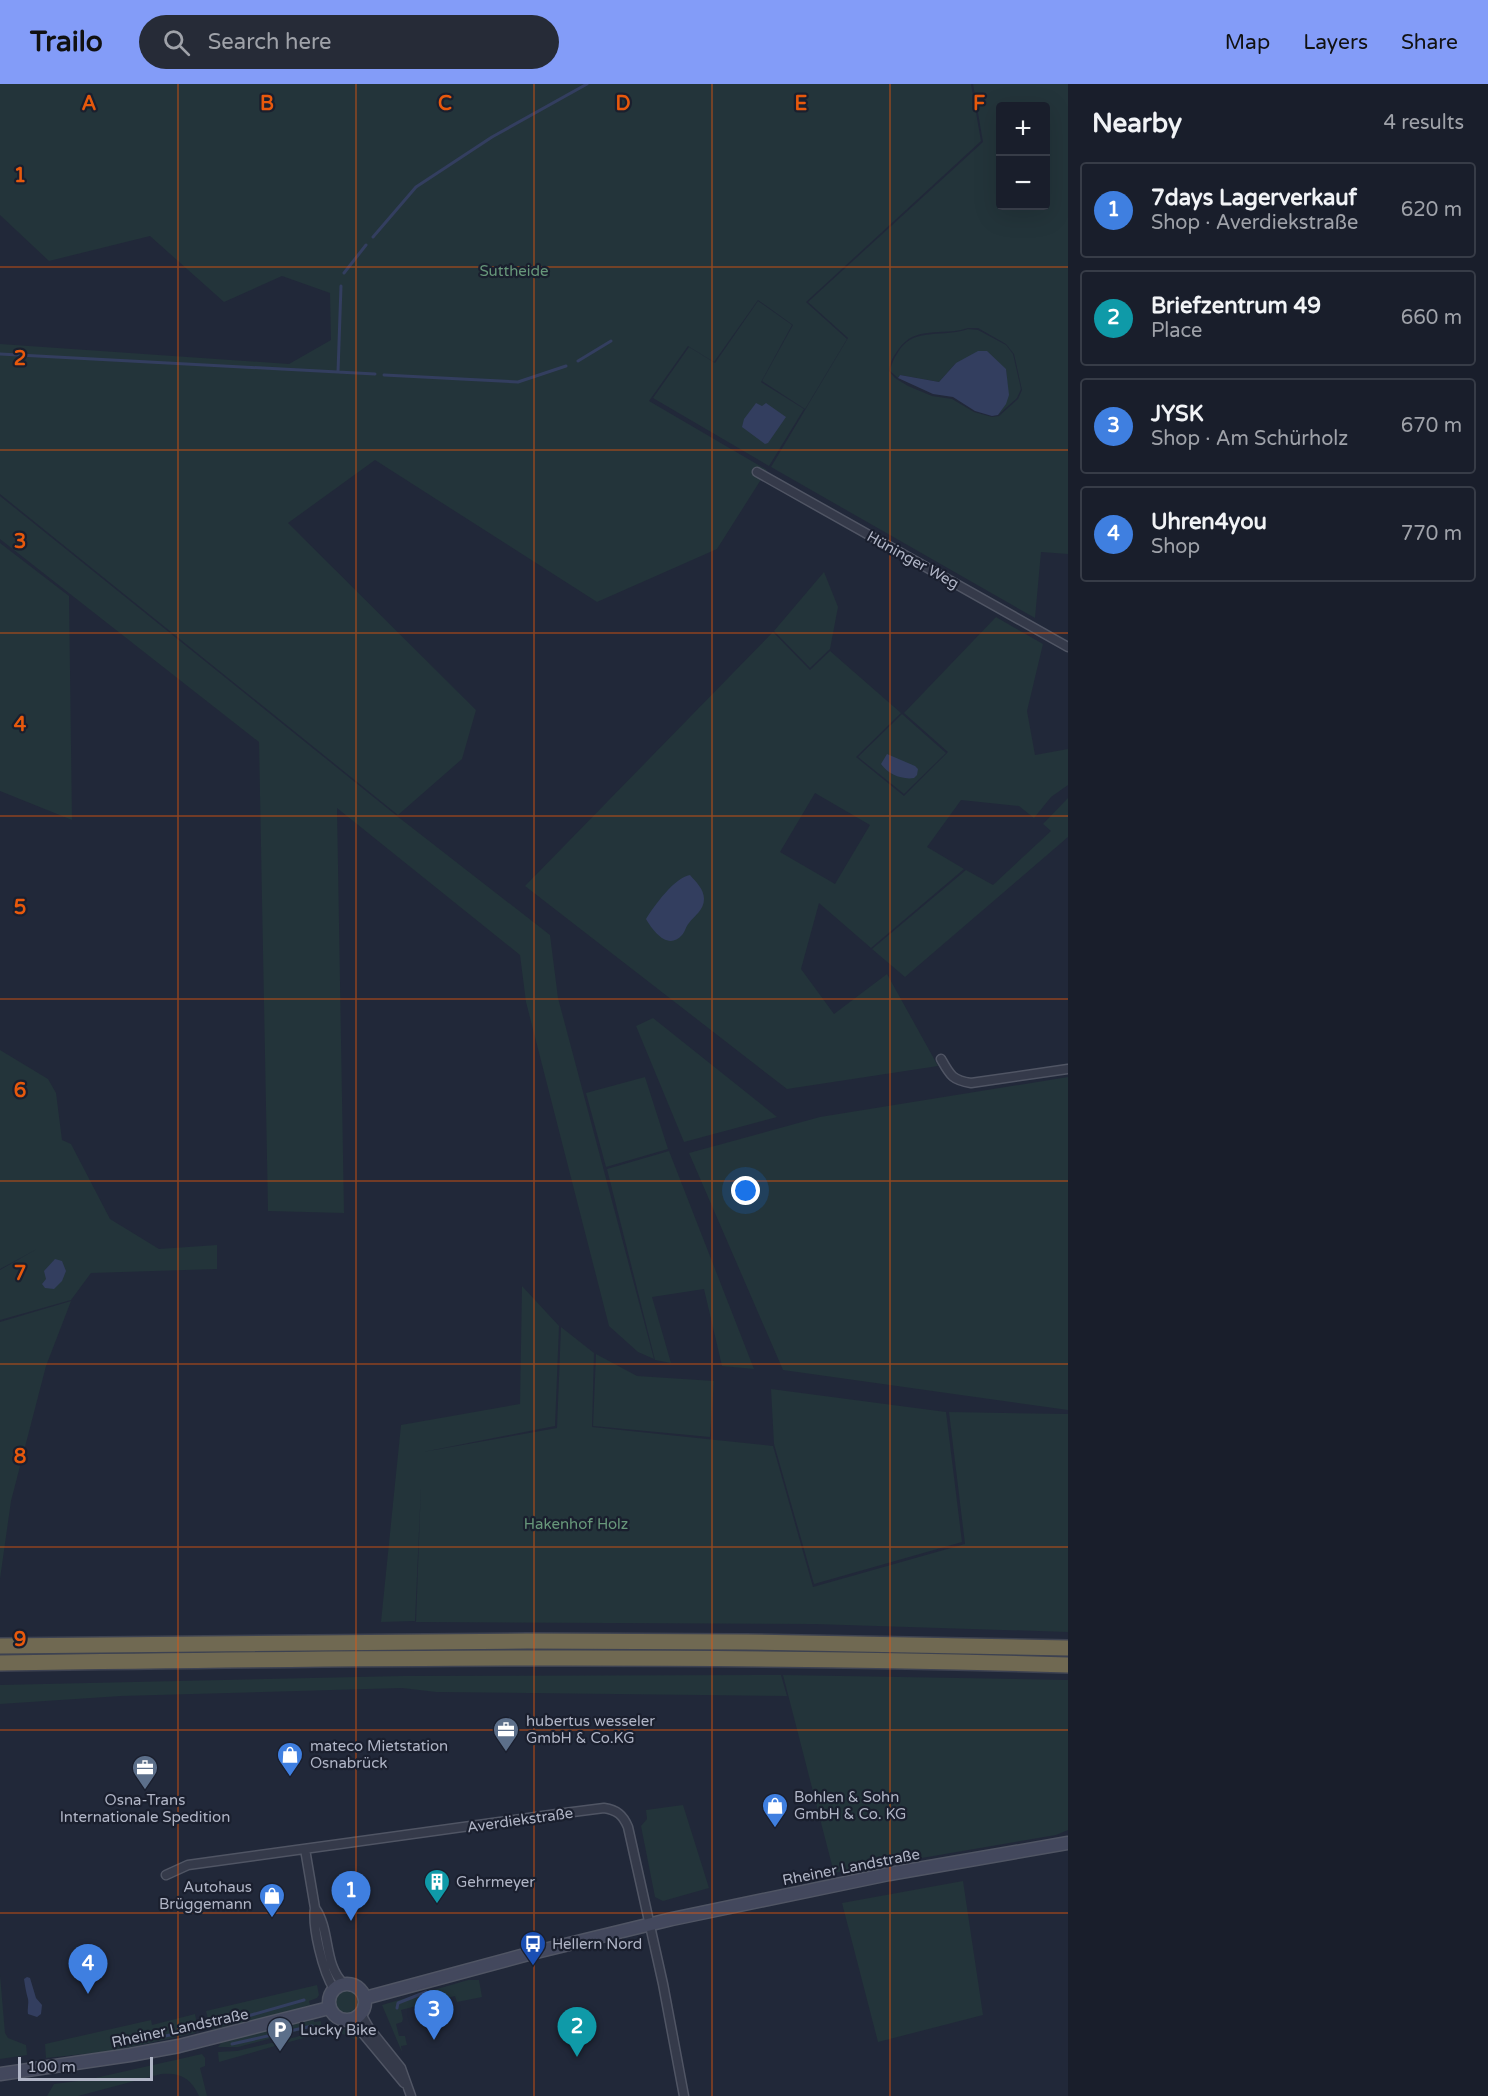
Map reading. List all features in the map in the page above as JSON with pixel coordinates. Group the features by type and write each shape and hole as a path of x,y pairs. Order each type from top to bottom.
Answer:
{"highway":[{"path":"0,1646 526,1641 768,1642 1068,1648"},
{"path":"0,1663 562,1657 870,1660 1068,1665"}],"street":[{"name":"Hüninger Weg","path":"757,472 1068,647"},
{"path":"941,1059 951,1076 971,1083 1068,1069"},
{"name":"Averdiekstraße","path":"166,1875 188,1865 604,1808 612,1809 622,1815 628,1827 650,1924"},
{"name":"Rheiner Landstraße","path":"365,1998 650,1924 889,1874 1065,1845"},
{"path":"305,1849 315,1908 322,1917 333,1967 340,1980 339,1987 329,1998 329,2007 336,2018 355,2024 406,2085"},
{"path":"650,1924 684,2096"},
{"path":"339,1987 355,1985 365,1998 366,2004 361,2014 348,2021"},
{"name":"Rheiner Landstraße","path":"0,2074 180,2046 329,2007"},
{"path":"361,2014 369,2028 401,2068 411,2096"}],"green space":[{"name":"Suttheide","path":"0,84 971,84 981,141 806,302 847,339 805,409 762,381 793,325 758,300 714,362 688,346 649,401 767,470 717,549 597,602 375,460 288,523 476,710 462,759 398,815 0,494 0,344 289,364 331,340 330,293 282,276 224,302 150,236 49,261 0,215"},
{"path":"973,84 1068,84 1068,554 1041,552 1035,618 771,467 848,338 808,302 983,142","holes":["978,328 1006,344 1014,354 1022,390 1018,399 999,416 992,417 974,412 952,399 932,396 908,386 889,371 896,353 905,342 913,337 921,334"]},
{"path":"758,301 792,325 761,382 804,409 769,466 653,398 689,347 715,363"},
{"path":"968,329 978,330 1006,345 1013,354 1021,389 1017,398 998,415 1007,399 1006,369 956,363 939,382 900,375 898,378 890,371 900,349 914,338"},
{"path":"0,496 397,816 550,935 558,998 654,1359 638,1352 609,1326 526,1002 520,955 337,808 344,1213 268,1211 259,742 0,539"},
{"path":"0,543 69,596 72,820 0,791"},
{"path":"824,572 838,607 830,649 810,668 774,631"},
{"path":"996,617 1043,644 1027,711 1035,755 1068,749 1068,785 1051,797 1034,818 1019,806 961,800 927,847 964,869 871,948 819,903 801,969 834,1014 887,974 938,1066 787,1089 525,886 773,632 810,670 830,651 901,713 856,757 904,796 948,752 904,713","holes":["815,793 870,825 835,884 780,852"]},
{"path":"902,714 946,753 904,794 858,757"},
{"path":"1068,798 1068,837 905,977 872,949 966,870 993,885 1051,831 1043,824"},
{"path":"653,1018 777,1117 684,1142 636,1026"},
{"path":"0,1050 48,1079 56,1093 62,1140 71,1144 110,1219 159,1249 217,1245 217,1269 91,1273 71,1300 0,1320 0,1270 37,1249 0,1269"},
{"path":"645,1077 668,1149 606,1167 586,1093"},
{"path":"1068,1077 1068,1410 783,1370 689,1153 820,1117"},
{"path":"669,1151 754,1369 722,1366 704,1289 652,1297 671,1363 655,1360 607,1169"},
{"name":"Hakenhof Holz","path":"522,1286 559,1326 555,1426 423,1452 557,1428 561,1327 594,1353 592,1427 773,1446 813,1587 965,1544 949,1412 1068,1414 1068,1632 814,1624 416,1622 421,1486 415,1621 381,1622 401,1425 520,1404"},
{"path":"71,1301 46,1366 11,1501 0,1579 0,1322"},
{"path":"596,1354 637,1376 714,1381 710,1437 593,1426"},
{"path":"771,1389 946,1412 962,1542 814,1584 774,1444"},
{"path":"781,1675 787,1696 436,1692 402,1688 121,1696 0,1704 0,1685 403,1676"},
{"path":"783,1675 1068,1680 1068,1830 1056,1835 834,1873"},
{"path":"683,1805 709,1888 663,1901 655,1897 641,1826 647,1819 646,1810"},
{"path":"963,1881 983,2015 878,2042 842,1903"},
{"path":"0,1975 5,2033 8,2038 26,2045 27,2055 0,2059"},
{"path":"468,1980 479,1980 482,1997 457,2002 455,1996 401,2010 402,2022 396,2024 399,2036 405,2036 407,2045 401,2046 402,2052 382,2005"},
{"path":"317,1985 319,1995 309,2001 310,2005 239,2025 238,2023 214,2029 210,2027 206,2011"},
{"path":"346,1989 355,1993 359,2002 355,2011 346,2015 337,2011 333,2002 337,1993"},
{"path":"195,2014 198,2030 195,2033 112,2051 46,2058 45,2044 151,2020 152,2025"},
{"path":"314,2020 314,2022 321,2021 321,2025 238,2047 218,2047 221,2043 241,2038 241,2036"},
{"path":"330,2025 349,2030 359,2038 357,2040 335,2029 219,2062 218,2052 237,2051 296,2037"},
{"path":"202,2054 205,2058 205,2066 200,2068 207,2096 199,2096 184,2077 161,2074 78,2096 47,2096 54,2084 86,2080"}],"water":[{"path":"978,351 987,351 1006,369 1009,395 998,415 992,416 975,411 953,397 933,394 898,378 900,375 939,382 956,363"},
{"path":"756,403 762,406 766,403 786,417 765,444 742,427 744,419"},
{"path":"887,754 915,766 918,769 917,775 914,778 905,778 887,771 881,764"},
{"path":"690,875 703,892 702,906 677,939 671,941 661,938 646,919 672,886"},
{"path":"55,1259 62,1261 66,1271 62,1281 54,1289 45,1288 42,1284 46,1279 44,1271"},
{"path":"30,1978 36,1998 42,2005 41,2014 37,2017 28,2014 24,1979"}],"waterway":[{"path":"373,237 416,187 492,137 587,84"},
{"path":"344,273 366,245"},
{"path":"338,372 341,286"},
{"path":"578,361 611,341"},
{"path":"0,354 375,374"},
{"path":"384,375 518,382 566,366"},
{"path":"397,2008 398,2003 426,1992"},
{"path":"223,2023 304,2000"},
{"path":"232,2044 312,2026"},
{"path":"156,2038 188,2031"}],"place":[{"name":"hubertus wesseler GmbH & Co.KG","path":"506,1753"},
{"name":"mateco Mietstation Osnabrück","path":"290,1778"},
{"name":"Osna-Trans Internationale Spedition","path":"145,1791"},
{"name":"Bohlen & Sohn GmbH & Co. KG","path":"775,1829"},
{"name":"Gehrmeyer","path":"437,1905"},
{"name":"Autohaus Brüggemann","path":"272,1919"},
{"name":"7days Lagerverkauf","path":"351,1921"},
{"name":"Hellern Nord","path":"533,1967"},
{"name":"Uhren4you","path":"88,1994"},
{"name":"JYSK","path":"434,2040"},
{"name":"Lucky Bike","path":"280,2053"},
{"name":"Briefzentrum 49","path":"577,2057"}]}
